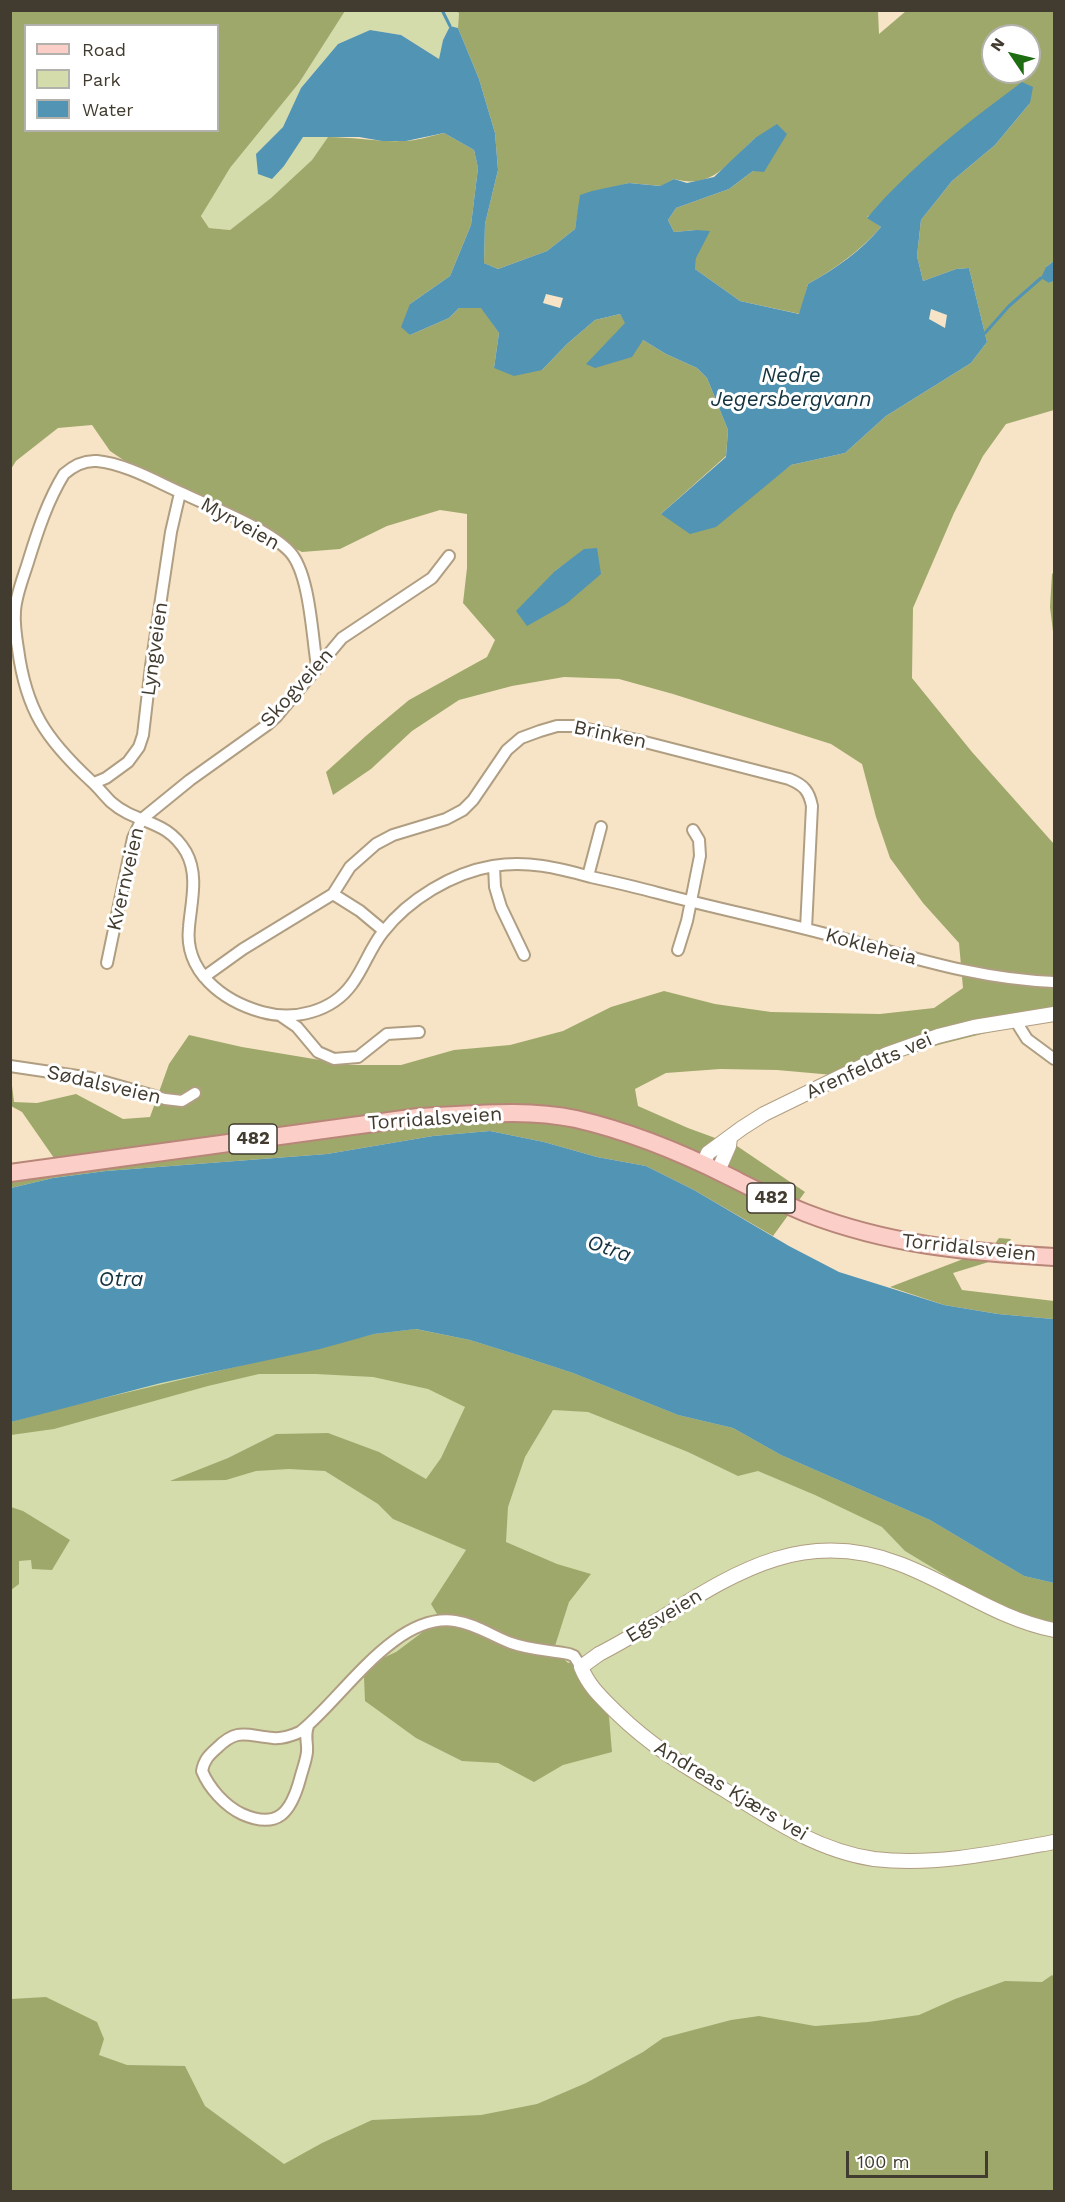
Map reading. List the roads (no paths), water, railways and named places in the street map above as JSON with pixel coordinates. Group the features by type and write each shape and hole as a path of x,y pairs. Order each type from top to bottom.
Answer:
{"main road":[{"name":"Torridalsveien","path":"10,1173 368,1124 477,1113 549,1116 573,1119 641,1139 710,1167 805,1212 884,1237 942,1249 1054,1257"}],"street":[{"name":"Kvernveien","path":"107,963 133,838 142,819 133,817 115,806 61,751 34,712 23,682 13,611 38,530 59,483 70,469 84,462 106,463 145,476 180,493"},
{"name":"Myrveien","path":"180,493 255,528 290,552 302,577 317,666"},
{"name":"Lyngveien","path":"93,783 106,778 128,762 134,755 143,735 171,532 180,493"},
{"name":"Skogveien","path":"142,819 190,780 267,725 294,697 342,638 432,578 449,556"},
{"name":"Brinken","path":"204,977 243,949 333,894 350,867 376,844 393,835 446,819 463,810 473,800 501,758 521,738 556,726 574,726 706,758 789,779 805,787 812,806 806,929"},
{"name":"Kokleheia","path":"142,819 165,830 180,842 190,859 193,881 188,942 196,965 215,988 233,1001 258,1011 281,1015 314,1011 326,1007 345,993 352,984 384,931 421,898 444,882 462,874 494,866 530,864 690,900 978,974 1054,982"},
{"path":"588,876 601,827"},
{"path":"678,950 700,856 699,840 693,830"},
{"path":"494,866 495,887 501,907 524,955"},
{"path":"333,894 360,910 384,931"},
{"name":"Arenfeldts vei","path":"710,1167 729,1146 730,1138 742,1128 764,1114 887,1054 938,1036 1054,1014"},
{"name":"Kokleheia","path":"281,1015 297,1027 318,1052 334,1059 358,1057 387,1034 419,1032"},
{"path":"1015,1020 1027,1039 1054,1059"},
{"name":"Sødalsveien","path":"10,1066 91,1078 165,1099 182,1101 195,1093"},
{"name":"Egsveien","path":"581,1667 599,1653 743,1570 770,1559 800,1552 838,1550 871,1554 910,1568 1019,1621 1054,1630"},
{"path":"308,1726 305,1737 308,1751 296,1792 284,1814 264,1820 240,1813 230,1807 206,1781 202,1771 207,1757 233,1735 244,1733 286,1738 300,1732 384,1649 418,1626 455,1621 467,1624 521,1646 570,1654 581,1667"},
{"name":"Andreas Kjærs vei","path":"581,1667 599,1697 634,1731 656,1748 782,1825 830,1848 877,1859 936,1860 956,1859 1054,1842"}],"water":[{"name":"Nedre Jegersbergvann","path":"450,26 458,28 479,79 495,133 498,170 485,224 484,263 498,269 547,251 575,229 580,195 629,183 660,186 674,179 687,183 714,177 755,138 777,124 787,134 764,172 753,171 729,189 676,208 668,220 674,232 710,231 696,258 695,269 740,301 799,314 808,284 847,259 881,227 867,218 902,180 961,129 1019,84 1033,87 1030,103 995,145 952,181 921,220 917,256 923,281 956,269 969,268 987,342 971,363 886,416 845,453 791,465 716,527 690,534 661,514 726,457 728,430 707,378 697,368 666,354 643,340 632,357 595,368 586,364 625,323 620,314 595,320 542,370 514,376 494,368 499,333 481,308 459,308 449,318 410,335 401,327 410,304 450,276 471,225 478,168 474,150 444,133 406,141 382,141 359,137 303,137 284,166 272,179 258,174 256,154 283,127 301,88 338,44 370,30 401,35 439,59 443,40","holes":["546,294 563,298 560,308 543,303","931,309 947,315 945,328 929,319"]},
{"path":"1054,261 1054,281 1049,283 1041,278 1046,267"},
{"path":"597,548 601,574 566,604 527,626 516,611 555,571 584,549"},
{"name":"Otra","path":"490,1131 544,1142 597,1157 646,1166 694,1190 789,1246 839,1272 944,1305 998,1314 1053,1319 1054,1583 1024,1576 930,1520 781,1455 733,1428 678,1415 573,1373 470,1340 416,1329 374,1334 320,1349 161,1383 11,1422 11,1188 53,1178 106,1171 327,1154 433,1136"}],"waterway":[{"path":"442,10 450,26"},
{"path":"985,333 1009,306 1041,278"}]}
